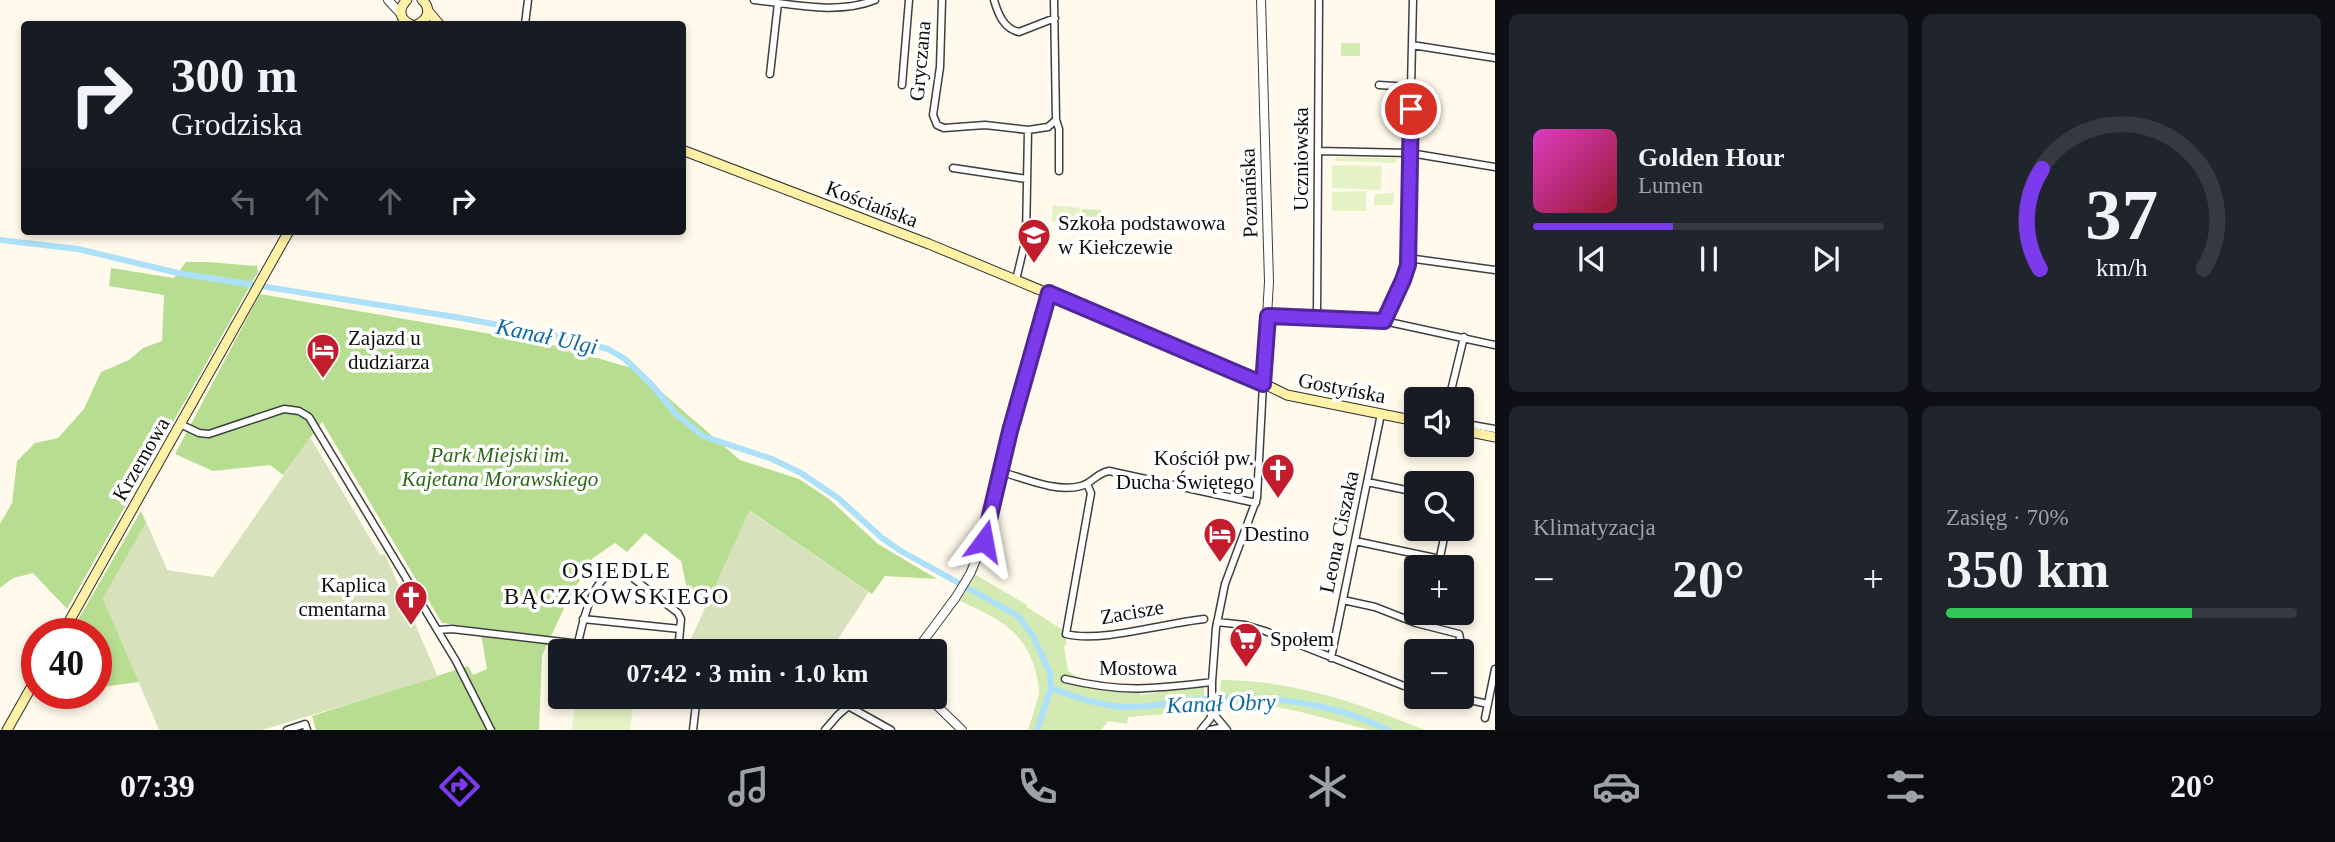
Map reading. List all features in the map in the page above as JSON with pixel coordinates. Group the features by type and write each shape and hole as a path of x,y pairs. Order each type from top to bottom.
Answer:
{"main road":[{"path":"401,19 401,7 407,0"},
{"path":"423,21 426,19 426,4"},
{"path":"426,4 437,21"},
{"name":"Kościańska","path":"686,152 1049,293"},
{"name":"Krzemowa","path":"71,618 287,235"},
{"name":"Gostyńska","path":"1049,293 1287,395 1404,419"},
{"path":"1474,433 1495,438"},
{"path":"7,730 21,705"}],"street":[{"path":"388,0 401,19"},
{"path":"525,21 528,0"},
{"path":"754,0 804,6 851,6 875,0"},
{"path":"902,85 909,0"},
{"name":"Gryczana","path":"942,0 940,68 933,115 937,125 944,128 985,125 1028,131"},
{"path":"994,0 1004,23 1014,32 1055,18"},
{"path":"1054,0 1059,171"},
{"name":"Poznańska","path":"1261,0 1269,282 1263,384"},
{"name":"Uczniowska","path":"1317,317 1319,0"},
{"path":"1384,321 1403,280 1408,258 1413,0"},
{"path":"770,74 778,3"},
{"path":"1412,45 1495,58"},
{"path":"1379,85 1411,87"},
{"path":"1016,280 1026,238 1028,131 1048,127 1056,120"},
{"path":"1318,151 1410,153 1495,167"},
{"path":"953,168 1027,179"},
{"path":"1408,258 1495,270"},
{"path":"925,639 957,595 984,541 1049,293"},
{"path":"1268,316 1384,321 1495,345"},
{"path":"1452,387 1464,337"},
{"path":"1201,730 1210,719 1212,711 1217,622 1228,575 1256,503 1263,384"},
{"path":"180,424 198,433 209,434 284,410 294,409 307,415 438,631 491,730"},
{"name":"Leona Ciszaka","path":"1331,658 1381,414"},
{"path":"1474,425 1495,429"},
{"path":"1001,472 1063,488 1087,484 1109,471 1256,503"},
{"path":"1367,482 1404,490"},
{"name":"Zacisze","path":"1087,484 1091,493 1066,634 1097,637 1204,619"},
{"path":"1355,541 1421,555"},
{"path":"579,639 585,611 604,577 619,570 678,613 681,619 679,639"},
{"path":"1343,600 1404,617"},
{"path":"583,619 680,629"},
{"path":"1217,622 1258,628 1404,687"},
{"path":"1426,625 1459,634 1460,639"},
{"path":"438,631 452,629 548,640"},
{"path":"1485,718 1495,669"},
{"name":"Mostowa","path":"1065,679 1116,690 1212,685"},
{"path":"1474,701 1488,704"},
{"path":"693,730 695,709"},
{"path":"825,730 845,709"},
{"path":"853,709 891,730"},
{"path":"940,709 962,730"},
{"path":"1212,711 1226,728"},
{"path":"287,730 306,727"},
{"path":"1210,730 1226,728"}],"green space":[{"path":"1341,43 1360,43 1360,56 1341,56"},
{"path":"1336,157 1397,158 1396,163 1336,161"},
{"path":"1332,165 1382,166 1381,190 1332,188"},
{"path":"1366,191 1366,211 1332,211 1332,192"},
{"path":"1394,193 1393,205 1374,205 1375,194"},
{"path":"1053,205 1081,208 1079,223 1052,221"},
{"path":"1082,209 1101,210 1100,222 1082,221"},
{"path":"186,262 257,266 258,272 67,609 33,573 13,578 0,588 0,524 12,503 17,461 35,443 58,438 84,409 101,372 129,360 143,348 162,341 164,295 109,286 111,268 174,278"},
{"name":"Park Miejski im. Kajetana Morawskiego","path":"260,294 549,344 635,369 740,460 799,479 829,499 878,544 937,579 885,576 872,594 750,511 706,607 688,594 681,561 645,533 627,552 615,543 593,558 567,602 542,655 539,730 316,730 312,716 468,666 473,675 487,669 480,628 442,623 322,422 283,475 270,465 213,471 175,454"},
{"path":"310,437 380,555 385,554 438,677 262,730 159,730 103,598 146,522 167,570 213,577"},
{"path":"141,511 167,570 103,598 112,618 79,618"},
{"path":"749,511 869,592 838,639 691,639"},
{"path":"976,575 1063,630 1067,643 1064,646 1068,671 1076,676 1102,684 1139,684 1140,695 1204,685 1204,711 1128,717 1127,724 1108,721 1101,730 1028,730 1039,691 1031,658 1025,646 1008,627 960,601"},
{"path":"112,619 139,682 112,686"},
{"path":"1221,680 1274,684 1325,695 1425,730 1369,730 1267,705 1219,705"},
{"path":"575,709 633,709 630,730 572,730"}],"waterway":[{"name":"Kanał Ulgi","path":"0,240 78,249 178,273 461,318 553,335 608,349 625,359 652,385 676,414 703,436 772,459 801,473 838,498 882,538 901,551 1018,616 1033,636 1050,673 1051,688 1037,730"},
{"name":"Kanał Obry","path":"1051,688 1092,702 1124,707 1227,698 1275,700 1322,707 1367,720 1388,730"}],"place":[{"name":"Szkoła podstawowa w Kiełczewie","path":"1034,265"},
{"name":"Zajazd u dudziarza","path":"323,380"},
{"name":"Kościół pw. Ducha Świętego","path":"1278,500"},
{"name":"Destino","path":"1220,564"},
{"name":"Kaplica cmentarna","path":"411,627"},
{"name":"Społem","path":"1246,669"}],"district":[{"name":"OSIEDLE BĄCZKOWSKIEGO","path":"617,583"}],"route":[{"path":"984,541 1010,431 1049,293 1263,384 1268,316 1384,321 1408,265 1411,109"}]}
